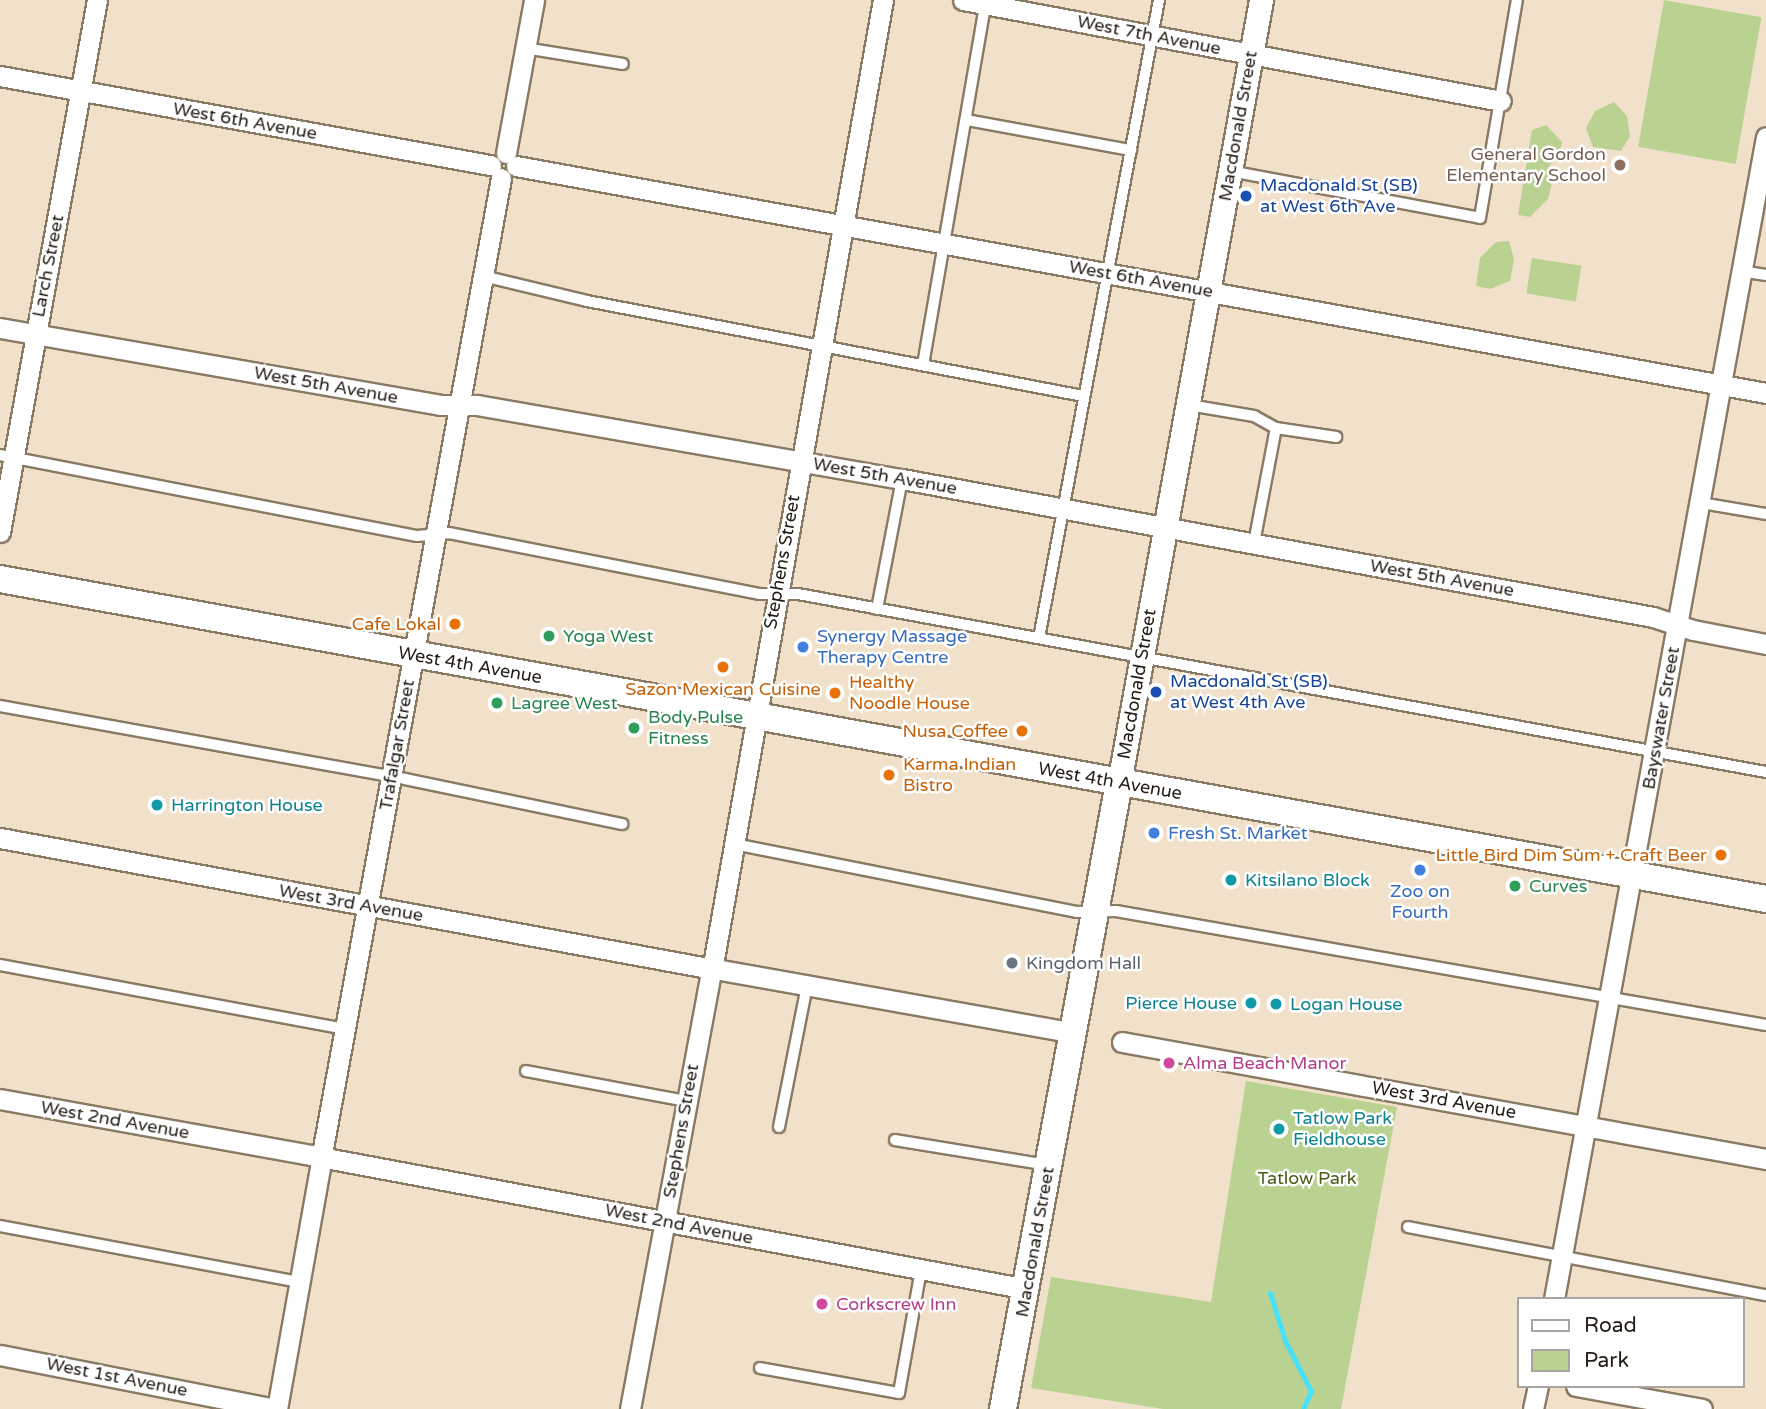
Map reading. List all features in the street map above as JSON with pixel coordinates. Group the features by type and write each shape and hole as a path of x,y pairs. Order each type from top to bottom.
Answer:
{"main road":[{"name":"West 4th Avenue","path":"0,579 1766,898"},
{"name":"Macdonald Street","path":"1003,1409 1119,783"}],"street":[{"name":"Larch Street","path":"0,532 7,457 36,335 97,0"},
{"name":"Trafalgar Street","path":"275,1409 534,0"},
{"name":"Stephens Street","path":"630,1409 712,968 776,593 883,0"},
{"name":"West 7th Avenue","path":"963,0 986,2 1501,101"},
{"name":"Macdonald Street","path":"1119,783 1261,0"},
{"name":"West 6th Avenue","path":"0,76 1766,393"},
{"name":"Bayswater Street","path":"1554,1297 1765,145"},
{"name":"West 5th Avenue","path":"0,328 459,405 478,405 902,479 1254,543 1766,644"},
{"name":"West 3rd Avenue","path":"0,838 1073,1033"},
{"name":"West 3rd Avenue","path":"1122,1041 1766,1159"},
{"name":"West 2nd Avenue","path":"0,1099 1027,1289"},
{"name":"West 1st Avenue","path":"0,1355 275,1409"},
{"path":"1534,1409 1538,1388"},
{"path":"1587,1388 1702,1409"}],"lane":[{"path":"1039,638 1159,0"},
{"path":"1230,171 1480,218 1517,0"},
{"path":"923,365 986,2"},
{"path":"525,48 623,65"},
{"path":"967,120 1131,150"},
{"path":"1741,271 1766,275"},
{"path":"483,276 587,301 1083,396"},
{"path":"1188,405 1254,416 1276,428 1336,437"},
{"path":"1254,543 1276,428"},
{"path":"7,457 417,536 449,533 759,594 776,593 877,609 1766,772"},
{"path":"877,609 902,479"},
{"path":"1701,503 1766,514"},
{"path":"0,706 391,776 622,824"},
{"path":"734,844 1095,913 1116,911 1766,1025"},
{"path":"0,965 345,1030"},
{"path":"779,1127 807,985"},
{"path":"526,1070 687,1101"},
{"path":"895,1140 1049,1165"},
{"path":"0,1226 299,1282"},
{"path":"1408,1227 1766,1295"},
{"path":"760,1368 899,1393 921,1269"}],"green space":[{"path":"1664,0 1761,17 1736,164 1638,147"},
{"path":"1614,102 1627,116 1630,136 1621,151 1593,147 1586,128 1595,111"},
{"path":"1546,125 1562,142 1559,154 1547,169 1552,183 1548,199 1530,217 1518,215 1532,130"},
{"path":"1509,241 1514,259 1510,281 1490,289 1476,286 1480,258 1496,242"},
{"path":"1532,258 1581,266 1576,301 1526,294"},
{"name":"Tatlow Park","path":"1246,1081 1397,1107 1341,1409 1163,1409 1031,1388 1051,1277 1211,1302"}],"waterway":[{"path":"1270,1293 1285,1341 1311,1391 1303,1409"}],"place":[{"name":"General Gordon Elementary School","path":"1620,165"},
{"name":"Macdonald St (SB) at West 6th Ave","path":"1246,196"},
{"name":"Cafe Lokal","path":"455,624"},
{"name":"Yoga West","path":"549,636"},
{"name":"Synergy Massage Therapy Centre","path":"803,647"},
{"name":"Sazon Mexican Cuisine","path":"723,667"},
{"name":"Macdonald St (SB) at West 4th Ave","path":"1156,692"},
{"name":"Healthy Noodle House","path":"835,693"},
{"name":"Lagree West","path":"497,703"},
{"name":"Body Pulse Fitness","path":"634,728"},
{"name":"Nusa Coffee","path":"1022,731"},
{"name":"Karma Indian Bistro","path":"889,775"},
{"name":"Harrington House","path":"157,805"},
{"name":"Fresh St. Market","path":"1154,833"},
{"name":"Little Bird Dim Sum + Craft Beer","path":"1721,855"},
{"name":"Zoo on Fourth","path":"1420,870"},
{"name":"Kitsilano Block","path":"1231,880"},
{"name":"Curves","path":"1515,886"},
{"name":"Kingdom Hall","path":"1012,963"},
{"name":"Pierce House","path":"1251,1003"},
{"name":"Logan House","path":"1276,1004"},
{"name":"Alma Beach Manor","path":"1169,1063"},
{"name":"Tatlow Park Fieldhouse","path":"1279,1129"},
{"name":"Corkscrew Inn","path":"822,1304"}]}
